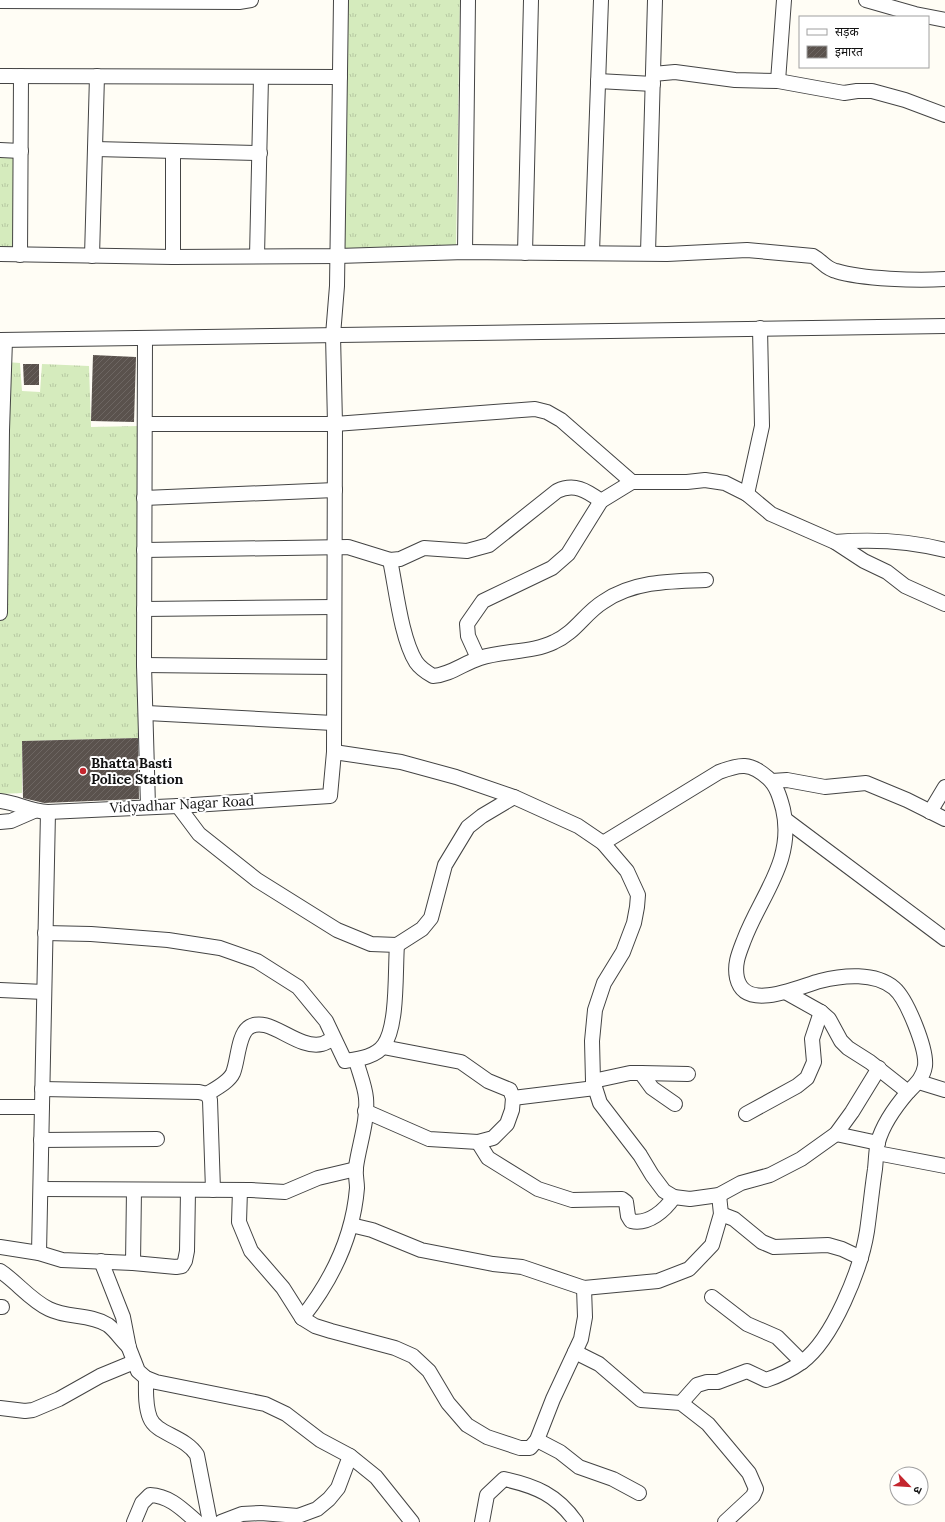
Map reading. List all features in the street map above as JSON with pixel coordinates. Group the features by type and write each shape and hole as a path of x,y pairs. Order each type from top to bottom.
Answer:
{"street":[{"path":"0,0 239,2 251,0"},
{"path":"341,0 338,256 333,335 335,424 333,667 334,752 401,762 456,777 514,797 578,826 603,843 627,871 638,895 631,930 620,958 604,983 595,1010 592,1041 594,1084 600,1103 640,1155 664,1191 674,1197 690,1199 719,1195 741,1183 770,1175 801,1159 836,1134 852,1112 879,1068"},
{"path":"465,252 468,0"},
{"path":"525,253 531,0"},
{"path":"592,252 601,0"},
{"path":"648,253 655,0"},
{"path":"778,81 784,0"},
{"path":"866,0 925,16"},
{"path":"929,17 945,20"},
{"path":"598,81 653,79 674,72 735,80 778,81 815,87 829,92 844,94 857,91 872,91 905,100 945,115"},
{"path":"0,76 340,77"},
{"path":"20,255 22,76"},
{"path":"92,256 97,76"},
{"path":"257,256 261,76"},
{"path":"95,149 260,153"},
{"path":"0,150 21,151"},
{"path":"173,257 174,151"},
{"path":"0,254 173,257 338,256 465,252 648,253 747,250 813,256 820,260 826,267 836,271 861,276 945,279"},
{"path":"0,613 2,340 945,326"},
{"path":"747,494 762,426 760,328"},
{"path":"145,338 144,665 147,713 148,806"},
{"path":"145,424 335,424 535,410 547,412 581,437 632,482"},
{"path":"478,658 468,636 467,624 483,601 552,568 568,554 601,501 632,482 688,482 705,480 725,483 747,494 771,514 836,542 864,561 887,572 905,586 945,604"},
{"path":"144,550 348,547 390,560 400,559 424,548 467,551 489,545 557,491 566,487 587,491 601,501"},
{"path":"144,498 334,490"},
{"path":"836,542 861,540 926,545 945,550"},
{"path":"390,560 406,637 417,663 433,676 441,676 478,658 553,643 576,628 602,602 621,592 667,581 706,580"},
{"path":"144,609 334,607"},
{"path":"144,665 333,667"},
{"path":"147,713 333,723"},
{"name":"Vidyadhar Nagar Road","path":"0,822 41,811 178,806 330,796 334,752"},
{"path":"603,843 719,772 738,765 758,769 772,781 780,797 786,820 785,848 778,868 751,921 736,959 736,972 739,985 745,992 756,996 787,993 820,981 860,976 892,986 901,995 919,1037 924,1056 925,1067 918,1082 908,1092 887,1122 877,1148 866,1233 861,1258 854,1278 821,1342 802,1362 766,1380 747,1371 718,1382 707,1382 697,1385 681,1403"},
{"path":"772,781 787,780 830,787 866,783 945,819"},
{"path":"930,812 945,787"},
{"path":"178,806 199,834 257,880 337,930 371,944 397,945 422,928 431,918 445,865 468,827 482,816 514,797"},
{"name":"Vidyadhar Nagar Road","path":"0,801 41,811"},
{"path":"39,1253 45,933 41,811"},
{"path":"786,820 945,939"},
{"path":"45,933 91,934 168,940 220,948 257,961 298,986 326,1021 345,1061 365,1058 383,1046 390,1032 393,1016 397,945"},
{"path":"0,990 44,992"},
{"path":"787,993 821,1012 829,1019 841,1040 848,1048 879,1068 908,1092"},
{"path":"746,1114 797,1086 807,1078 814,1062 812,1039 821,1012"},
{"path":"207,1094 228,1080 233,1074 243,1034 248,1028 256,1023 268,1025 295,1040 309,1043 322,1044 333,1038"},
{"path":"365,1111 429,1139 478,1142 494,1138 507,1124 512,1110 513,1098 510,1090 488,1081 460,1062 383,1046"},
{"path":"302,1318 320,1295 330,1278 351,1225 357,1187 356,1169 362,1136 366,1098 356,1060"},
{"path":"513,1098 594,1084 630,1073 688,1074"},
{"path":"641,1073 652,1088 675,1104"},
{"path":"918,1082 945,1090"},
{"path":"42,1089 200,1092 207,1094 210,1100 213,1190"},
{"path":"0,1107 42,1107"},
{"path":"836,1134 877,1148 945,1166"},
{"path":"42,1140 157,1139"},
{"path":"478,1142 488,1158 538,1189 572,1200 622,1199 626,1202 628,1216 631,1221 636,1222 661,1213 674,1197"},
{"path":"41,1190 240,1190 285,1192 318,1178 356,1169"},
{"path":"133,1263 134,1190"},
{"path":"240,1190 239,1222 251,1251 283,1288 302,1318 315,1326 395,1348 412,1356 428,1371 448,1403 467,1426 487,1437 520,1448 530,1448 537,1440 553,1400 581,1339 585,1317 584,1288"},
{"path":"0,1247 39,1253 62,1260 133,1263 176,1267 182,1266 185,1261 187,1251 188,1191"},
{"path":"351,1225 372,1230 421,1250 493,1264 522,1267 584,1288 658,1281 690,1269 712,1245 721,1214 719,1195"},
{"path":"721,1214 734,1219 762,1242 774,1247 828,1245 842,1249 861,1258"},
{"path":"101,1262 123,1318 129,1348 134,1362 138,1371 146,1378 156,1382 265,1404 286,1414 320,1440 350,1456 376,1476 412,1522"},
{"path":"0,1271 10,1277 48,1309 66,1315 90,1318 108,1325 129,1348"},
{"path":"712,1297 747,1324 777,1337 802,1362"},
{"path":"575,1352 599,1364 641,1400 681,1403 708,1424 749,1473 756,1489 753,1496 725,1522"},
{"path":"0,1408 33,1410 59,1399 100,1376 134,1362"},
{"path":"146,1378 149,1416 153,1425 192,1446 197,1455 210,1522"},
{"path":"537,1440 560,1452 579,1467 613,1479 639,1494"},
{"path":"221,1522 242,1514 261,1513 298,1516 317,1509 329,1499 338,1488 350,1456"},
{"path":"482,1522 487,1495 504,1479 536,1488 561,1503 576,1522"},
{"path":"134,1522 142,1503 150,1495 162,1496 177,1504 197,1522"}],"green space":[{"path":"348,0 460,0 456,247 342,251"},
{"path":"17,154 15,247 0,248 0,155"},
{"path":"6,362 20,363 22,391 40,392 42,364 89,366 91,427 138,426 143,738 22,741 22,793 0,794 0,614"}],"building":[{"path":"93,355 136,357 134,422 91,421"},
{"path":"23,364 39,364 39,385 24,385"},
{"name":"Bhatta Basti Police Station","path":"138,738 139,799 44,803 23,798 22,741"}],"place":[{"name":"Bhatta Basti Police Station","path":"83,771"}]}
